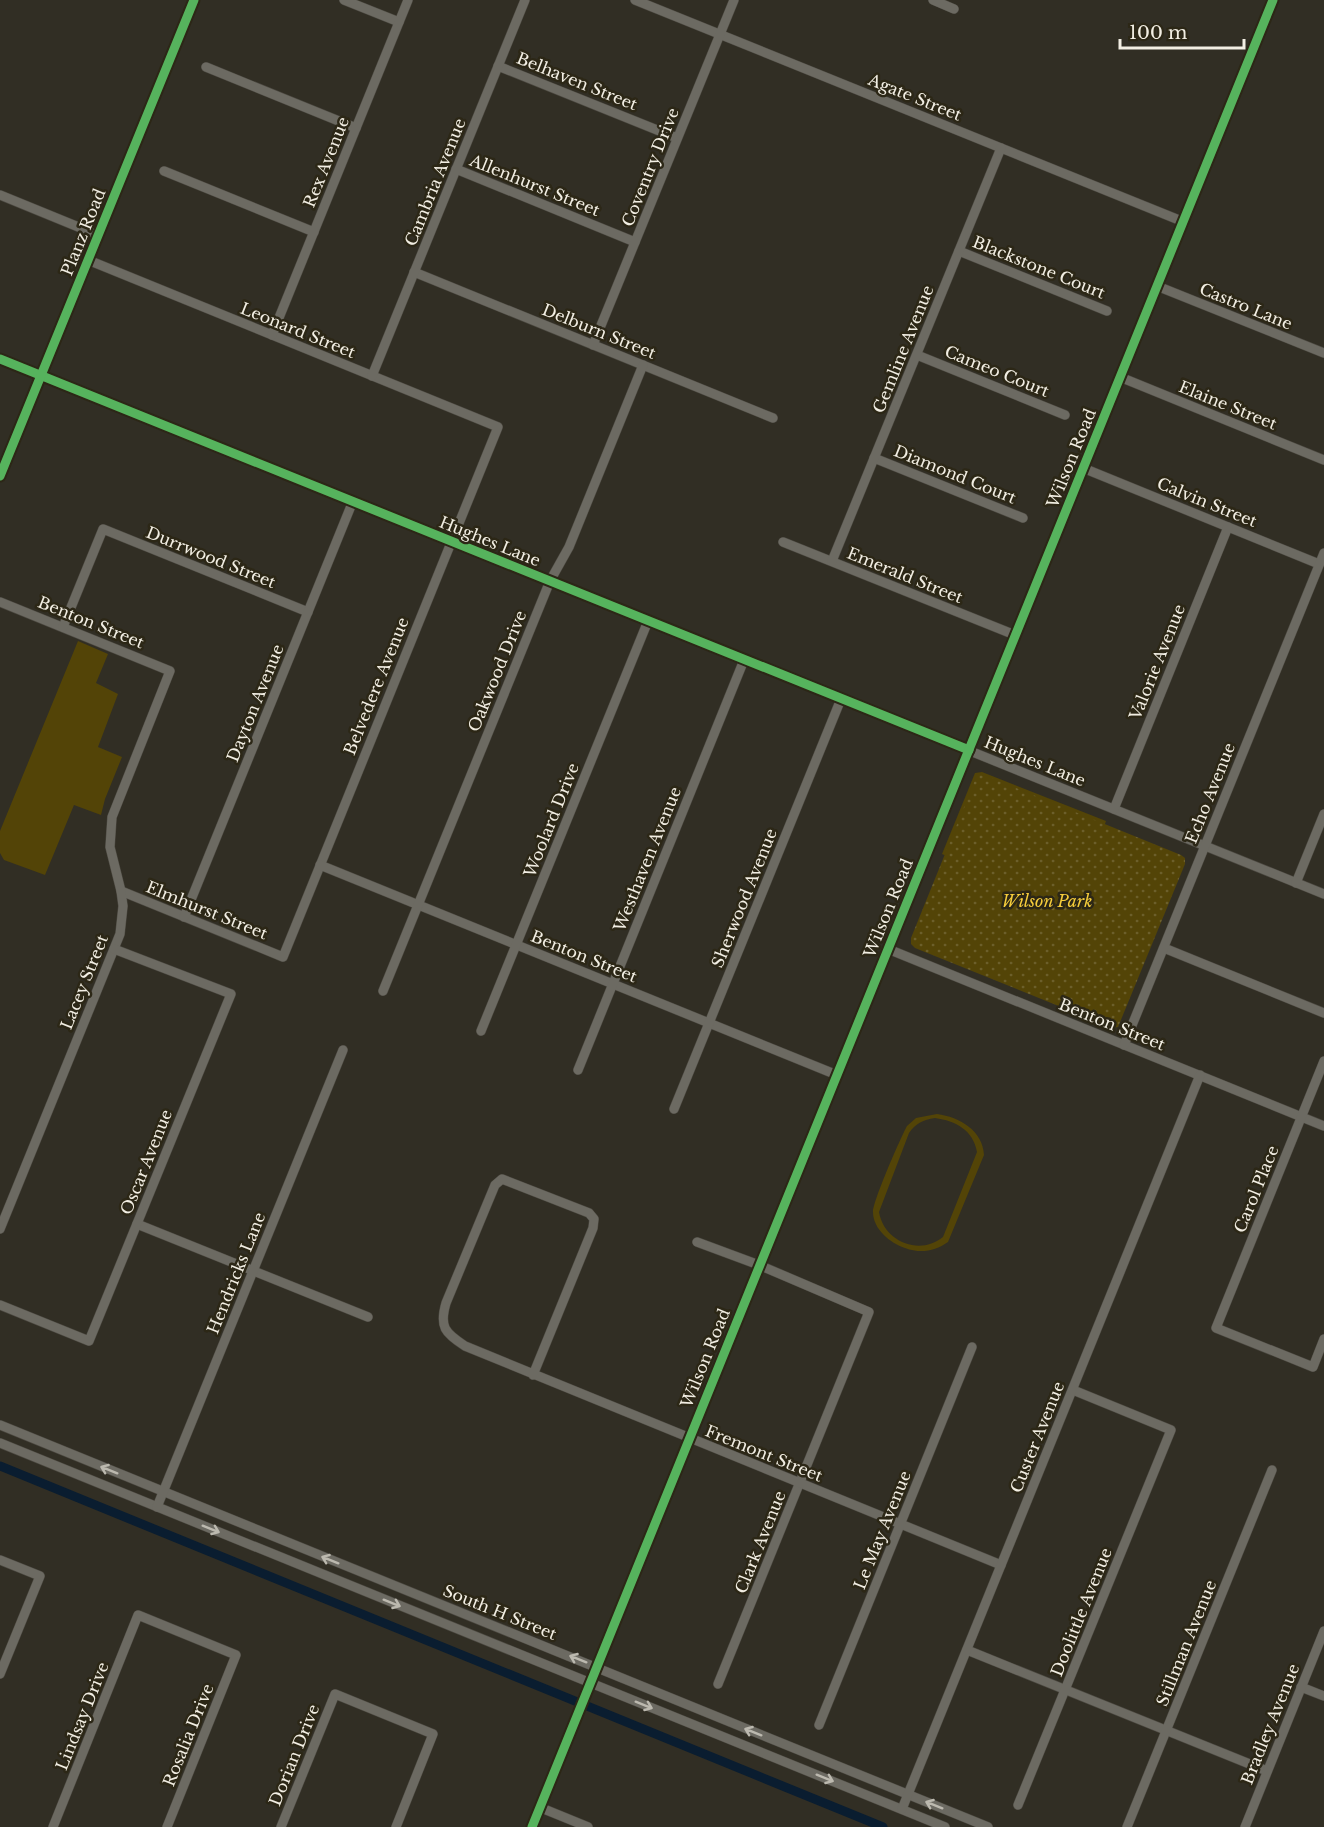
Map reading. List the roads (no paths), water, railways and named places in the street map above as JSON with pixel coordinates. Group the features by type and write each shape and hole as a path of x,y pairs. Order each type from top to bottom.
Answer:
{"street":[{"name":"Planz Road","path":"0,476 194,0"},
{"path":"344,0 399,22"},
{"name":"Rex Avenue","path":"272,335 408,0"},
{"name":"Cambria Avenue","path":"372,376 525,0"},
{"name":"Agate Street","path":"634,0 1184,222"},
{"name":"Coventry Drive","path":"593,345 734,0"},
{"path":"933,0 954,9"},
{"name":"Wilson Road","path":"532,1827 1274,0"},
{"name":"Belhaven Street","path":"498,66 678,138"},
{"path":"206,67 356,128"},
{"name":"Gemline Avenue","path":"832,561 1001,148"},
{"name":"Allenhurst Street","path":"456,169 635,242"},
{"path":"164,171 314,232"},
{"path":"0,195 98,235"},
{"name":"Blackstone Court","path":"958,251 1107,311"},
{"name":"Leonard Street","path":"88,260 498,427"},
{"name":"Delburn Street","path":"414,272 772,418"},
{"name":"Castro Lane","path":"1157,286 1324,353"},
{"name":"Cameo Court","path":"916,355 1065,415"},
{"name":"Hughes Lane","path":"0,359 1324,894"},
{"name":"Oakwood Drive","path":"383,991 550,581 569,547 643,365"},
{"name":"Elaine Street","path":"1120,377 1324,460"},
{"name":"Belvedere Avenue","path":"283,957 498,427"},
{"name":"Diamond Court","path":"874,458 1023,518"},
{"name":"Calvin Street","path":"1083,468 1319,564"},
{"name":"Dayton Avenue","path":"184,917 353,501"},
{"name":"Valorie Avenue","path":"1114,809 1228,527"},
{"name":"Durrwood Street","path":"63,627 103,529 308,612"},
{"name":"Emerald Street","path":"783,542 1015,635"},
{"name":"Echo Avenue","path":"1124,1045 1324,553"},
{"name":"Benton Street","path":"0,602 170,671"},
{"name":"Woolard Drive","path":"481,1031 648,621"},
{"name":"Westhaven Avenue","path":"578,1070 744,660"},
{"name":"Lacey Street","path":"0,1230 114,949 122,920 121,891 110,847 112,817 170,671"},
{"name":"Sherwood Avenue","path":"674,1109 841,699"},
{"path":"1296,883 1324,814"},
{"name":"Benton Street","path":"320,865 837,1075"},
{"name":"Elmhurst Street","path":"121,891 283,957"},
{"path":"1164,948 1324,1013"},
{"name":"Oscar Avenue","path":"0,1305 89,1341 231,994 114,949"},
{"name":"Benton Street","path":"888,949 1324,1126"},
{"name":"Hendricks Lane","path":"157,1507 343,1050"},
{"name":"Carol Place","path":"1324,1061 1216,1328 1313,1367 1324,1339"},
{"name":"Custer Avenue","path":"902,1809 1200,1076"},
{"name":"Fremont Street","path":"533,1375 593,1228 594,1219 589,1213 502,1179 497,1182 446,1303 442,1316 443,1326 450,1337 465,1346 533,1375 1001,1565"},
{"path":"137,1224 368,1317"},
{"path":"697,1242 759,1265"},
{"name":"Clark Avenue","path":"718,1684 869,1312 759,1265"},
{"name":"Le May Avenue","path":"819,1725 972,1347"},
{"name":"Doolittle Avenue","path":"1018,1805 1171,1430 1072,1390"},
{"name":"South H Street","path":"0,1425 988,1827"},
{"name":"South H Street","path":"0,1443 945,1827"},
{"name":"Stillman Avenue","path":"1127,1827 1272,1470"},
{"path":"0,1560 40,1576 0,1674"},
{"name":"Rosalia Drive","path":"138,1615 236,1655 167,1827"},
{"name":"Lindsay Drive","path":"53,1827 138,1615"},
{"name":"Bradley Avenue","path":"1245,1827 1324,1631"},
{"path":"967,1650 1267,1771"},
{"path":"1301,1687 1324,1696"},
{"name":"Dorian Drive","path":"281,1827 335,1694 433,1734 396,1827"},
{"path":"540,1808 588,1827"}],"waterway":[{"path":"0,1466 883,1827"}],"park label":[{"name":"Wilson Park","path":"1047,901"}]}
